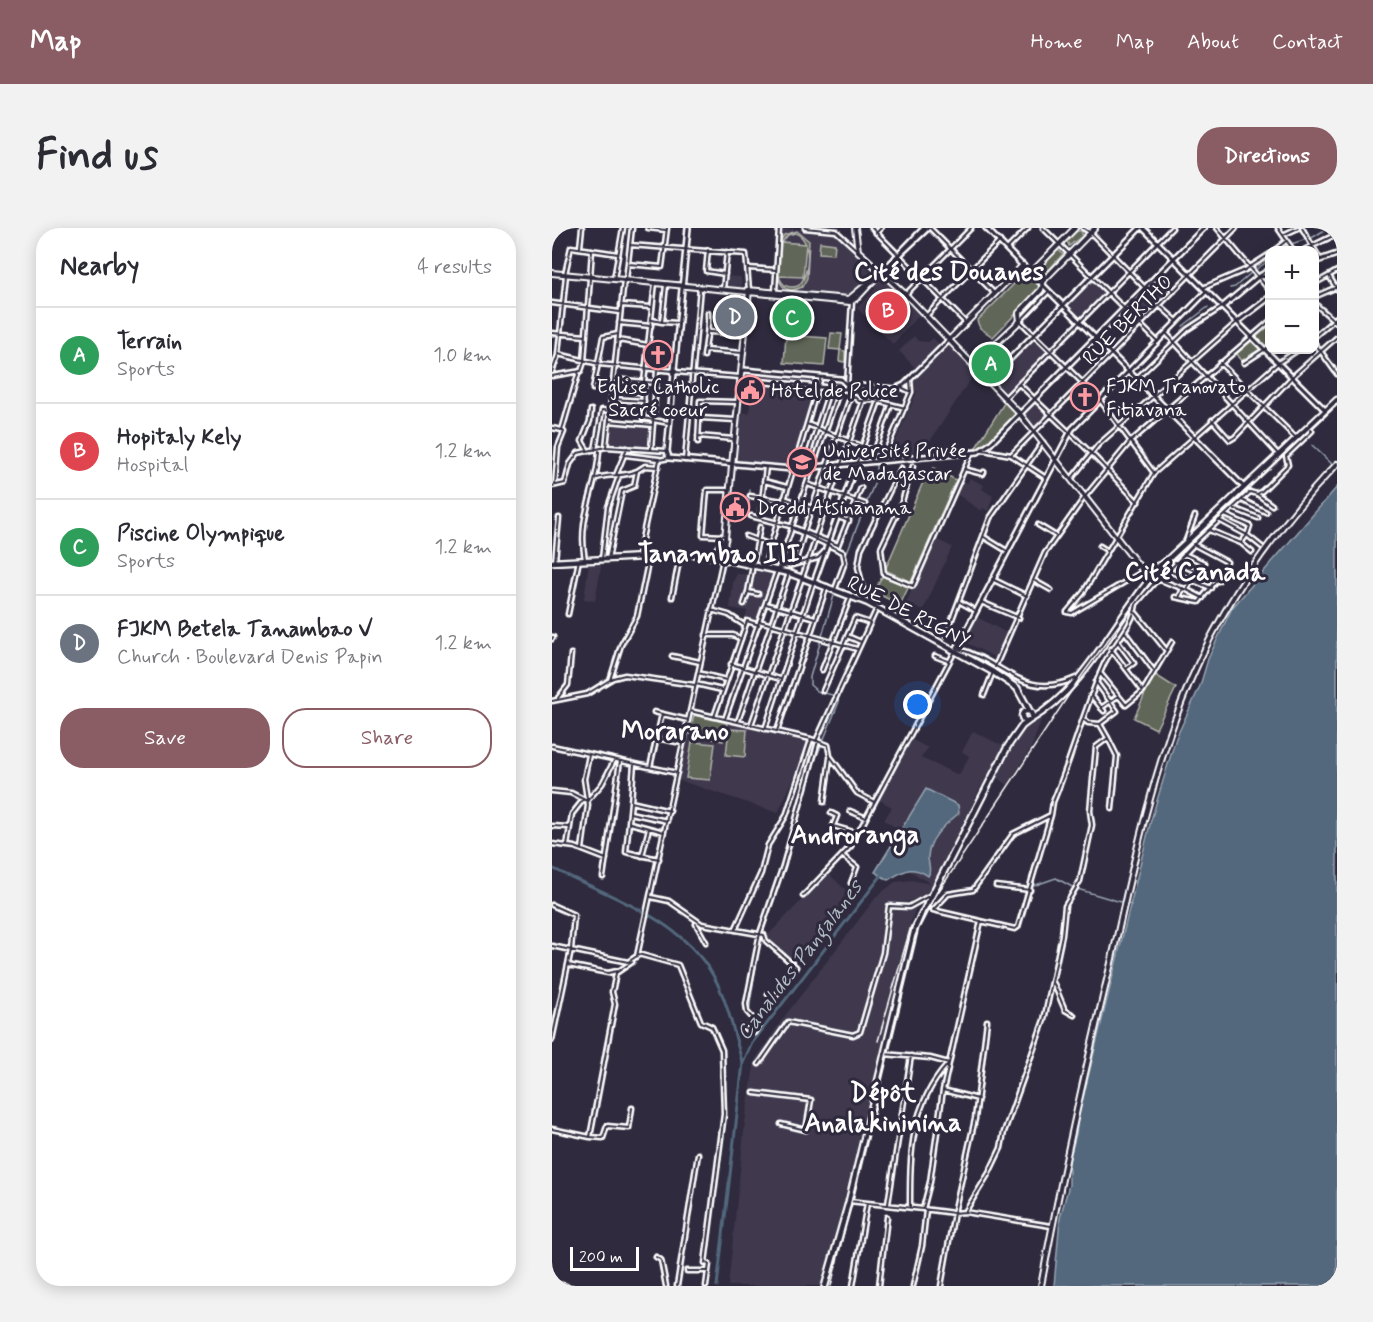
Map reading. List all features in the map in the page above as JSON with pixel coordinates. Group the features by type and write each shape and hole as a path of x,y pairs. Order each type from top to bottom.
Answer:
{"main road":[{"path":"855,228 858,251 905,294 1020,414 1149,579"},
{"path":"1030,272 1075,228"},
{"path":"973,365 1020,321 1019,313 1095,228"},
{"path":"949,340 1023,266"},
{"path":"552,273 851,300 881,272"},
{"path":"723,559 747,291"},
{"path":"1018,730 1045,712 1076,678 1100,650 1149,579 1164,563 1337,399"},
{"path":"1041,1286 1081,1089 1139,845 1165,748 1183,699 1221,620 1283,522 1337,464"},
{"path":"707,555 716,551 725,538"},
{"name":"RUE DE RIGNY","path":"554,562 680,554 707,555 789,573 851,595 994,670 1017,688 1031,712"},
{"path":"825,1286 849,1201 915,928 1018,730 1024,702"},
{"path":"1030,720 1031,712"},
{"path":"1022,714 1045,712"},
{"path":"1022,714 1025,720 1030,720"}],"street":[{"path":"580,247 582,228"},
{"path":"614,279 623,228"},
{"path":"606,447 620,312 632,228"},
{"path":"628,264 662,267 667,229 648,228"},
{"path":"669,458 667,451 669,423 688,228"},
{"path":"774,294 779,228"},
{"path":"805,228 838,230 858,251"},
{"path":"872,228 944,298 966,323"},
{"path":"876,233 881,228"},
{"path":"881,272 927,228 995,294"},
{"path":"905,294 971,228"},
{"path":"986,228 1129,370 1166,410 1246,485 1250,492 1257,494 1272,505"},
{"path":"990,232 994,228"},
{"path":"1007,249 1028,228"},
{"path":"1043,228 1158,342"},
{"path":"1083,228 1091,233 1144,288"},
{"path":"988,381 1142,228 1265,350 1244,363"},
{"path":"1005,398 1172,228"},
{"path":"983,450 1204,228"},
{"path":"1217,228 1265,286"},
{"name":"RUE BERTHO","path":"1011,456 1236,228"},
{"path":"1278,228 1290,246"},
{"path":"1282,235 1300,228 1312,246 1337,233 1335,228"},
{"path":"926,317 1000,241"},
{"path":"1280,246 1287,241"},
{"path":"630,245 747,254 749,268 747,291"},
{"path":"579,372 552,374 561,334 569,248 580,247 618,254"},
{"path":"592,250 584,362 562,430 564,432 558,447 553,486 565,483 574,456 588,451 606,447 667,451"},
{"path":"708,250 706,271 725,274"},
{"path":"723,290 727,252"},
{"path":"1320,260 1337,254"},
{"path":"803,897 843,856 858,833 1070,432 1178,322 1205,290 1265,257"},
{"path":"749,268 776,270"},
{"path":"1136,379 1196,322 1222,307 1265,272"},
{"path":"1319,281 1337,272"},
{"path":"1158,275 1174,291"},
{"path":"1258,276 1265,276"},
{"path":"1319,295 1336,288 1329,276"},
{"path":"653,423 644,418 643,412 645,368 656,283"},
{"path":"662,322 666,284"},
{"path":"685,460 700,287"},
{"path":"1048,292 1020,321 1100,400 1155,473"},
{"path":"846,387 851,300"},
{"path":"1071,479 1098,445 1154,397 1191,360 1265,300"},
{"path":"552,303 620,312"},
{"path":"621,304 652,307"},
{"path":"1159,305 1178,322"},
{"path":"1319,308 1337,323"},
{"path":"704,356 705,341 709,332 708,312"},
{"path":"1319,333 1337,317"},
{"path":"652,320 678,323"},
{"path":"619,323 651,326"},
{"path":"984,695 1046,553 1084,498 1130,442 1265,324"},
{"path":"709,332 744,334"},
{"path":"552,333 586,336"},
{"path":"1166,333 1250,421 1278,454"},
{"path":"593,389 604,335 618,334"},
{"path":"1212,420 1230,440 1292,377 1337,337"},
{"path":"617,340 648,345"},
{"path":"695,340 705,341"},
{"path":"901,387 949,340"},
{"path":"1319,348 1337,374"},
{"path":"705,350 743,353"},
{"path":"558,354 584,362 740,377 744,380 830,388 901,387 911,392"},
{"path":"1269,354 1325,411"},
{"path":"1164,563 1142,572 1072,613 1067,612 1079,598 1116,538 1116,533 1155,473 1193,436 1278,363 1292,354"},
{"path":"1220,363 1296,438"},
{"path":"651,450 657,370"},
{"path":"740,377 744,370 841,379 851,395 863,402 879,401 905,408"},
{"path":"764,567 821,377"},
{"path":"882,460 911,392 910,379"},
{"path":"614,380 656,383"},
{"path":"1019,384 1052,414 1138,502"},
{"path":"804,468 830,388"},
{"path":"725,719 840,388"},
{"path":"613,389 644,393"},
{"path":"795,563 851,395"},
{"path":"612,399 644,401"},
{"path":"698,442 700,401 738,402"},
{"path":"765,729 824,552 879,401"},
{"path":"751,725 863,402"},
{"path":"871,461 891,404"},
{"path":"588,451 582,441 590,421 591,410"},
{"path":"568,614 582,560 582,523 596,478 598,432 602,410 643,412"},
{"path":"700,418 736,420"},
{"path":"609,421 669,423"},
{"path":"807,424 884,455"},
{"path":"1257,494 1288,465 1286,456 1312,431 1308,427"},
{"path":"552,428 562,430"},
{"path":"598,432 608,434"},
{"path":"698,436 735,439"},
{"path":"946,635 983,536 999,501 1043,442"},
{"path":"602,559 608,507 627,448"},
{"path":"625,454 659,460 669,458 792,469 983,450 1011,456 1026,463 1046,478"},
{"path":"913,466 900,508 881,548 884,574 913,586 972,452"},
{"path":"638,557 657,478 659,460"},
{"path":"596,478 607,474 628,476 645,466 658,467"},
{"path":"760,519 766,467"},
{"path":"863,588 858,567 861,549 901,468"},
{"path":"964,469 983,474 984,472"},
{"path":"608,559 622,491 634,486 637,471"},
{"path":"765,481 787,487"},
{"path":"807,484 865,504"},
{"path":"751,516 792,527 828,542 841,543 861,488"},
{"path":"725,538 703,535 707,490 730,490"},
{"path":"1051,815 1012,834 973,890 948,894 933,910 1015,929 1030,890 1051,815 1091,695 1111,649 1125,632 1136,613 1136,604 1155,582 1160,580 1193,544 1250,492"},
{"path":"750,496 800,503 849,521"},
{"path":"1242,500 1266,512"},
{"path":"1233,508 1258,518"},
{"path":"1225,515 1250,526 1241,543"},
{"path":"1185,543 1195,516"},
{"path":"554,562 559,518"},
{"path":"1219,520 1247,534 1262,547"},
{"path":"1038,525 1056,536"},
{"path":"744,604 754,565 760,527"},
{"path":"1209,530 1241,543 1252,552"},
{"path":"746,536 771,545"},
{"path":"983,536 1007,551"},
{"path":"828,542 843,552 845,562 835,589"},
{"path":"1175,597 1196,603 1203,598 1225,571 1227,562 1193,544"},
{"path":"1100,546 1108,551"},
{"path":"777,570 824,552"},
{"path":"672,597 680,554"},
{"path":"1184,554 1204,563 1199,572"},
{"path":"610,680 621,645 637,616 649,556"},
{"path":"591,1137 615,1004 612,992 616,974 634,960 637,954 670,811 723,559"},
{"path":"1175,562 1216,580"},
{"path":"1187,590 1196,570"},
{"path":"1168,571 1211,588"},
{"path":"737,722 789,573"},
{"path":"992,579 1028,596"},
{"path":"1149,579 1155,582"},
{"path":"1160,580 1203,598"},
{"path":"1035,581 1051,590"},
{"path":"777,731 827,586"},
{"path":"1179,598 1183,588"},
{"path":"748,592 758,594"},
{"path":"822,670 851,595"},
{"path":"960,602 976,611"},
{"path":"981,602 1019,618"},
{"path":"765,603 815,618"},
{"path":"742,1027 754,1033 759,1025 747,1012 746,1005 761,933 819,741 837,694 877,608"},
{"path":"711,610 729,615 745,626"},
{"path":"1136,613 1166,650"},
{"path":"823,691 856,617 870,622"},
{"path":"714,717 747,621 772,624 858,649"},
{"path":"1125,632 1154,671"},
{"path":"706,635 733,635 741,639"},
{"path":"847,635 861,642"},
{"path":"1118,641 1134,663 1126,669"},
{"path":"1100,673 1126,705 1143,691 1172,642"},
{"path":"1111,649 1143,691"},
{"path":"558,698 568,685 571,654"},
{"path":"672,656 700,662"},
{"path":"934,656 948,662"},
{"path":"731,664 781,680"},
{"path":"994,670 1018,681 1044,686 1059,685 1076,678"},
{"path":"698,673 726,680"},
{"path":"552,701 588,694 610,680 632,675 722,690"},
{"path":"1083,719 1088,723 1100,724 1117,712 1096,682"},
{"path":"1091,695 1103,709 1118,696"},
{"path":"690,711 828,745 830,756 824,802"},
{"path":"654,712 688,720"},
{"path":"650,768 662,714"},
{"path":"1100,724 1117,756 1112,809"},
{"path":"656,738 683,743"},
{"path":"965,1212 1001,1148 1004,1132 1044,1020 1053,983 1065,906 1080,881 1092,825 1090,811 1096,747 1108,738"},
{"path":"735,930 761,873 768,845 786,816 811,739"},
{"path":"552,746 677,773"},
{"path":"582,849 587,801 584,779 589,754"},
{"path":"830,756 857,793 874,802"},
{"path":"587,801 602,784 614,760"},
{"path":"603,877 620,761"},
{"path":"634,764 626,852 659,859"},
{"path":"552,791 571,794 587,801"},
{"path":"567,846 572,814 583,800"},
{"path":"631,802 670,811"},
{"path":"850,811 865,818"},
{"path":"630,813 667,821"},
{"path":"831,813 837,816 833,826 858,833"},
{"path":"630,823 664,832"},
{"path":"552,826 569,827"},
{"path":"642,856 649,828"},
{"path":"552,844 582,849 606,859"},
{"path":"843,856 857,867 851,883"},
{"path":"996,886 1030,890"},
{"path":"759,1065 790,1022 853,1035 860,1032 883,953 889,906 909,907 931,895"},
{"path":"651,897 669,901 696,922 706,942"},
{"path":"552,905 574,915 571,950 552,1040"},
{"path":"913,1286 922,1246 925,1209 943,1090 981,921"},
{"path":"696,922 761,933"},
{"path":"761,933 766,942 796,967 775,997 768,994"},
{"path":"552,946 624,961 634,960"},
{"path":"637,954 678,965 701,1022 712,1027 722,1050 724,1114 705,1263 709,1264 706,1286"},
{"path":"568,965 613,973 624,969"},
{"path":"1053,983 1065,1010 1074,1015"},
{"path":"941,1286 978,1099 987,1021"},
{"path":"883,1054 911,1056 949,1063"},
{"path":"888,1205 911,1056"},
{"path":"910,1207 909,1149 917,1126 920,1106 936,1077 949,1063"},
{"path":"943,1090 978,1099"},
{"path":"754,1093 811,1100 806,1130 781,1124"},
{"path":"552,1129 603,1138 607,1126 631,1127 632,1108"},
{"path":"677,1286 698,1154"},
{"path":"849,1201 954,1213 965,1212 1052,1226"},
{"path":"853,1286 867,1203"},
{"path":"879,1286 887,1217"},
{"path":"656,1257 661,1260 666,1286"},
{"path":"687,1271 708,1271"},
{"path":"552,1283 566,1286"}],"shaded area":[{"path":"781,228 835,232 873,273 850,295 775,289"},
{"path":"725,276 741,277 742,291 723,289"},
{"path":"882,277 920,314 893,344 857,308 875,289 876,280"},
{"path":"1157,277 1171,291 1140,323 1126,309"},
{"path":"1094,279 1107,292 1078,320 1066,308"},
{"path":"914,336 918,341 928,342 933,338 940,345 916,369 899,351"},
{"path":"1036,338 1048,350 1006,393 994,380"},
{"path":"948,345 976,371 921,455 888,459 917,391 912,389 912,381"},
{"path":"745,371 841,380 840,386 745,378"},
{"path":"759,383 815,388 792,468 732,463 739,399 741,399 739,412 749,413 751,398 757,398"},
{"path":"1035,400 1048,415 1033,431 1021,415"},
{"path":"611,421 651,425 649,449 609,445"},
{"path":"970,478 984,485 982,489 993,496 988,511 983,508 981,511 955,493 961,481 967,483"},
{"path":"934,538 952,547 923,611 906,603"},
{"path":"589,562 602,562 595,601 584,599"},
{"path":"754,566 776,570 758,622 745,618 747,611 730,608 733,581 737,574 752,574"},
{"path":"975,616 1009,634 996,658 961,640"},
{"path":"692,712 811,741 778,813 678,780"},
{"path":"1042,718 1032,746 1008,785 994,776 1025,727"},
{"path":"973,731 1005,747 985,787 981,786 930,894 904,903 903,909 916,907 910,924 909,944 822,1286 728,1286 745,1122 755,1060 784,1017 877,896 895,882 912,880 931,884 885,856 901,831 884,820 892,807 879,800 911,739 928,748 921,758 959,775 969,756 962,752"},
{"path":"828,873 847,891 836,914 796,965 765,938"}],"green space":[{"path":"797,231 809,241 807,278 802,287 792,290 785,288 777,273 778,252 784,235","holes":["795,233 801,236 805,244 782,242 788,235","806,246 807,266 802,281 798,286 786,286 779,276 803,277"]},
{"path":"1077,231 1082,231 1082,236 1069,246 1067,241"},
{"path":"820,242 835,244 834,254 819,253"},
{"path":"1058,250 1063,254 1046,273 1042,274 1040,267"},
{"path":"1027,274 1039,286 1039,290 993,337 980,328 977,321 1023,275"},
{"path":"1265,326 1265,347 1243,362 1235,352"},
{"path":"831,333 842,334 840,350 829,349"},
{"path":"786,335 827,338 824,366 784,363"},
{"path":"840,350 845,351 845,362 839,361"},
{"path":"993,353 1002,362 989,375 980,366"},
{"path":"1006,400 1017,414 985,447 975,449"},
{"path":"934,468 956,480 911,582 885,570 927,473"},
{"path":"883,575 909,586 900,605 874,592"},
{"path":"1154,674 1176,688 1156,729 1134,718"},
{"path":"694,715 727,723 723,741 690,734"},
{"path":"729,729 747,730 745,757 726,755"},
{"path":"692,742 715,744 710,780 686,778"}],"water":[{"path":"1337,487 1337,1286 1054,1286 1060,1218 1069,1185 1069,1160 1078,1118 1151,820 1176,738 1200,686 1208,659 1232,608"},
{"path":"926,789 958,805 959,813 948,822 931,843 928,876 917,870 908,870 888,880 875,872"}],"waterway":[{"path":"1310,239 1323,231"},
{"path":"1291,244 1307,239"},
{"path":"1255,270 1265,263"},
{"path":"1230,288 1235,287 1252,272"},
{"path":"1183,326 1208,307"},
{"path":"1065,445 1081,422"},
{"path":"1312,445 1333,465"},
{"path":"845,557 876,479 876,464"},
{"path":"750,490 748,515 771,522"},
{"path":"817,538 843,551"},
{"path":"980,600 986,589"},
{"path":"763,1030 759,1019 749,1012 759,944 787,861 810,773 839,702 836,696 817,691 810,685 810,677 835,592"},
{"name":"Canal des Pangalanes","path":"552,868 642,911 683,939 700,957 719,987 742,1061"},
{"name":"Canal des Pangalanes","path":"717,1286 743,1063 752,1043 881,876"},
{"path":"1033,886 1056,878 1074,888 1131,905"}],"railway":[{"path":"831,1286 915,936 925,912 1082,675 1152,580 1337,403"},
{"path":"878,1041 911,926"}],"place":[{"name":"Hopitaly Kely","path":"888,311"},
{"name":"FJKM Betela Tanambao V","path":"735,317"},
{"name":"Piscine Olympique","path":"792,318"},
{"name":"Eglise Catholic Sacré coeur","path":"658,355"},
{"name":"Terrain","path":"991,364"},
{"name":"Hôtel de Police","path":"750,390"},
{"name":"FJKM Tranovato Fitiavana","path":"1085,397"},
{"name":"Université Privée de Madagascar","path":"802,462"},
{"name":"Dredd Atsinanana","path":"735,507"}],"district":[{"name":"Cité des Douanes","path":"949,271"},
{"name":"Tanambao III","path":"719,553"},
{"name":"Cité Canada","path":"1195,571"},
{"name":"Morarano","path":"675,730"},
{"name":"Androranga","path":"855,834"},
{"name":"Dépôt Analakininina","path":"883,1107"}]}
